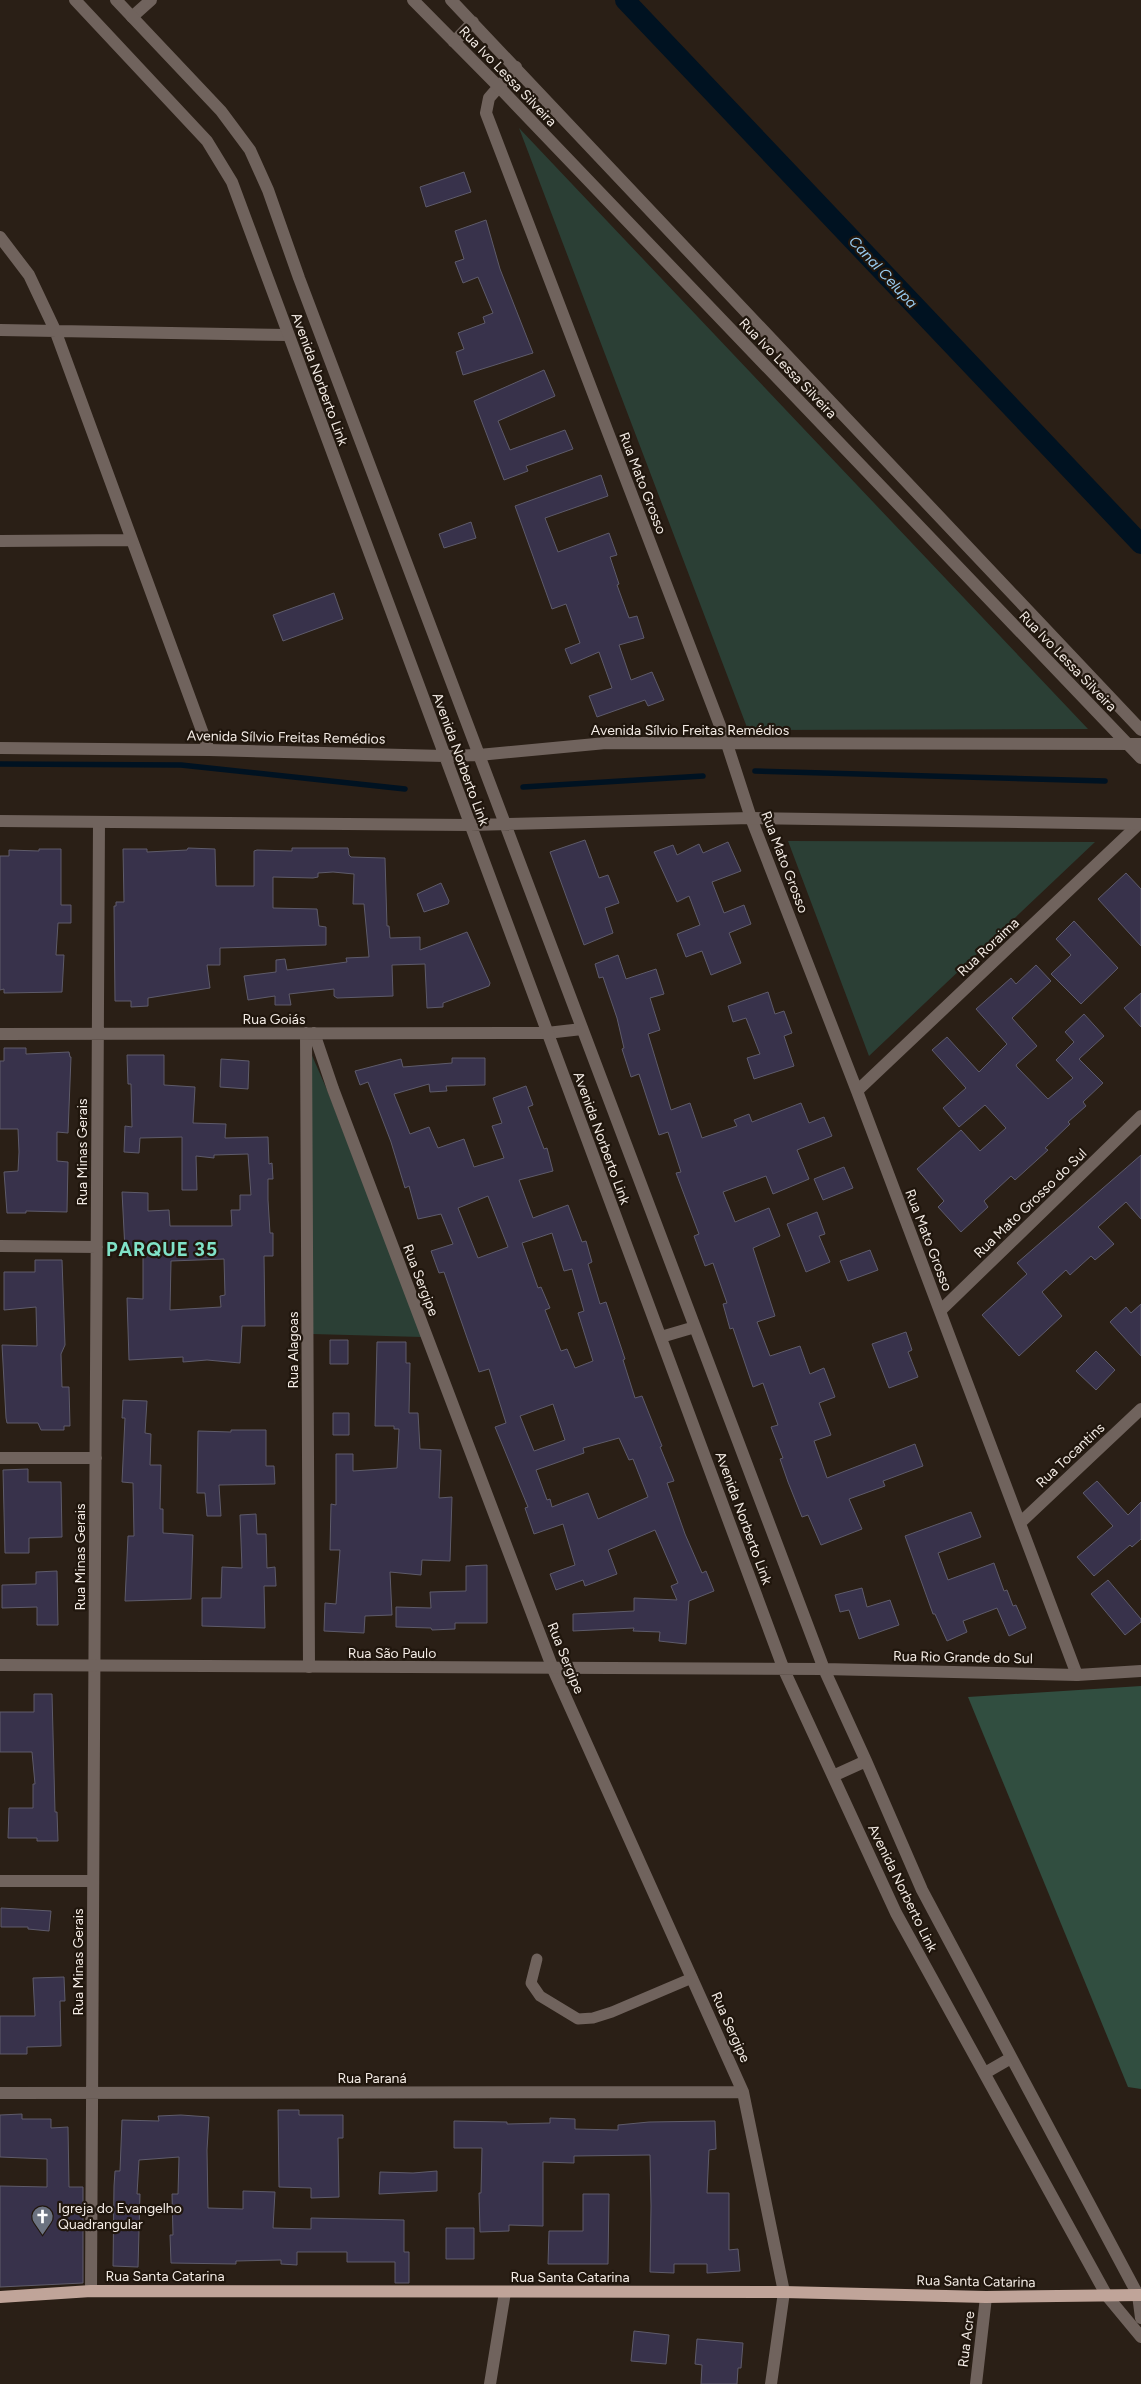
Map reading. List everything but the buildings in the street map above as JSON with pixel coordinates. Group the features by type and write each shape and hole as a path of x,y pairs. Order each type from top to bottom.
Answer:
{"main road":[{"name":"Rua Santa Catarina","path":"0,2297 91,2291 784,2292 986,2297 1139,2295"}],"street":[{"name":"Avenida Norberto Link","path":"74,0 208,141 232,182 287,335 784,1670 896,1913 1107,2296 1141,2337"},
{"name":"Avenida Norberto Link","path":"116,0 221,111 250,150 268,190 299,278 824,1669 922,1890 1139,2295"},
{"path":"132,17 150,0"},
{"name":"Rua Ivo Lessa Silveira","path":"413,0 498,86 1141,758"},
{"name":"Rua Ivo Lessa Silveira","path":"451,0 1141,730"},
{"path":"454,42 473,22"},
{"name":"Rua Mato Grosso","path":"516,67 489,98 486,113 727,744 751,818 857,1091 1077,1674"},
{"path":"0,237 29,275 55,330 209,750"},
{"path":"0,330 287,335"},
{"path":"0,540 131,540"},
{"name":"Avenida Sílvio Freitas Remédios","path":"0,748 209,750 444,756 479,755 606,743 1141,744"},
{"path":"0,821 470,825 751,818 1140,824"},
{"name":"Rua Minas Gerais","path":"91,2291 99,822"},
{"name":"Rua Roraima","path":"857,1091 1140,824"},
{"name":"Rua Goiás","path":"0,1034 547,1033 582,1029"},
{"name":"Rua Alagoas","path":"309,1667 310,1033"},
{"name":"Rua Sergipe","path":"310,1033 553,1669 744,2092 784,2292 771,2384"},
{"name":"Rua Mato Grosso do Sul","path":"940,1311 1141,1116"},
{"path":"0,1246 97,1247"},
{"path":"661,1338 695,1327"},
{"name":"Rua Tocantins","path":"1020,1523 1141,1409"},
{"path":"0,1458 96,1458"},
{"name":"Rua São Paulo","path":"0,1666 784,1670"},
{"name":"Rua Rio Grande do Sul","path":"784,1670 824,1669 1077,1674 1141,1671"},
{"path":"833,1776 866,1761"},
{"path":"0,1881 94,1881"},
{"path":"985,2073 1011,2058"},
{"name":"Rua Paraná","path":"0,2093 744,2092"},
{"path":"490,2384 505,2292"},
{"path":"1139,2295 1141,2318"},
{"name":"Rua Acre","path":"976,2384 986,2297"}],"lane":[{"path":"537,1959 531,1984 540,1996 578,2019 594,2018 621,2009 692,1978"}],"green space":[{"path":"519,128 1088,729 748,730"},
{"path":"788,841 1095,842 869,1056"},
{"path":"310,1051 328,1092 422,1337 312,1334"},
{"path":"1141,1686 1141,2089 1128,2087 968,1697"}],"waterway":[{"name":"Canal Celupa","path":"625,0 1141,544"},
{"path":"0,764 181,765 405,789"},
{"path":"755,771 1105,781"},
{"path":"523,787 703,776"}],"place":[{"name":"Igreja do Evangelho Quadrangular","path":"42,2235"}],"district":[{"name":"PARQUE 35","path":"162,1249"}]}
